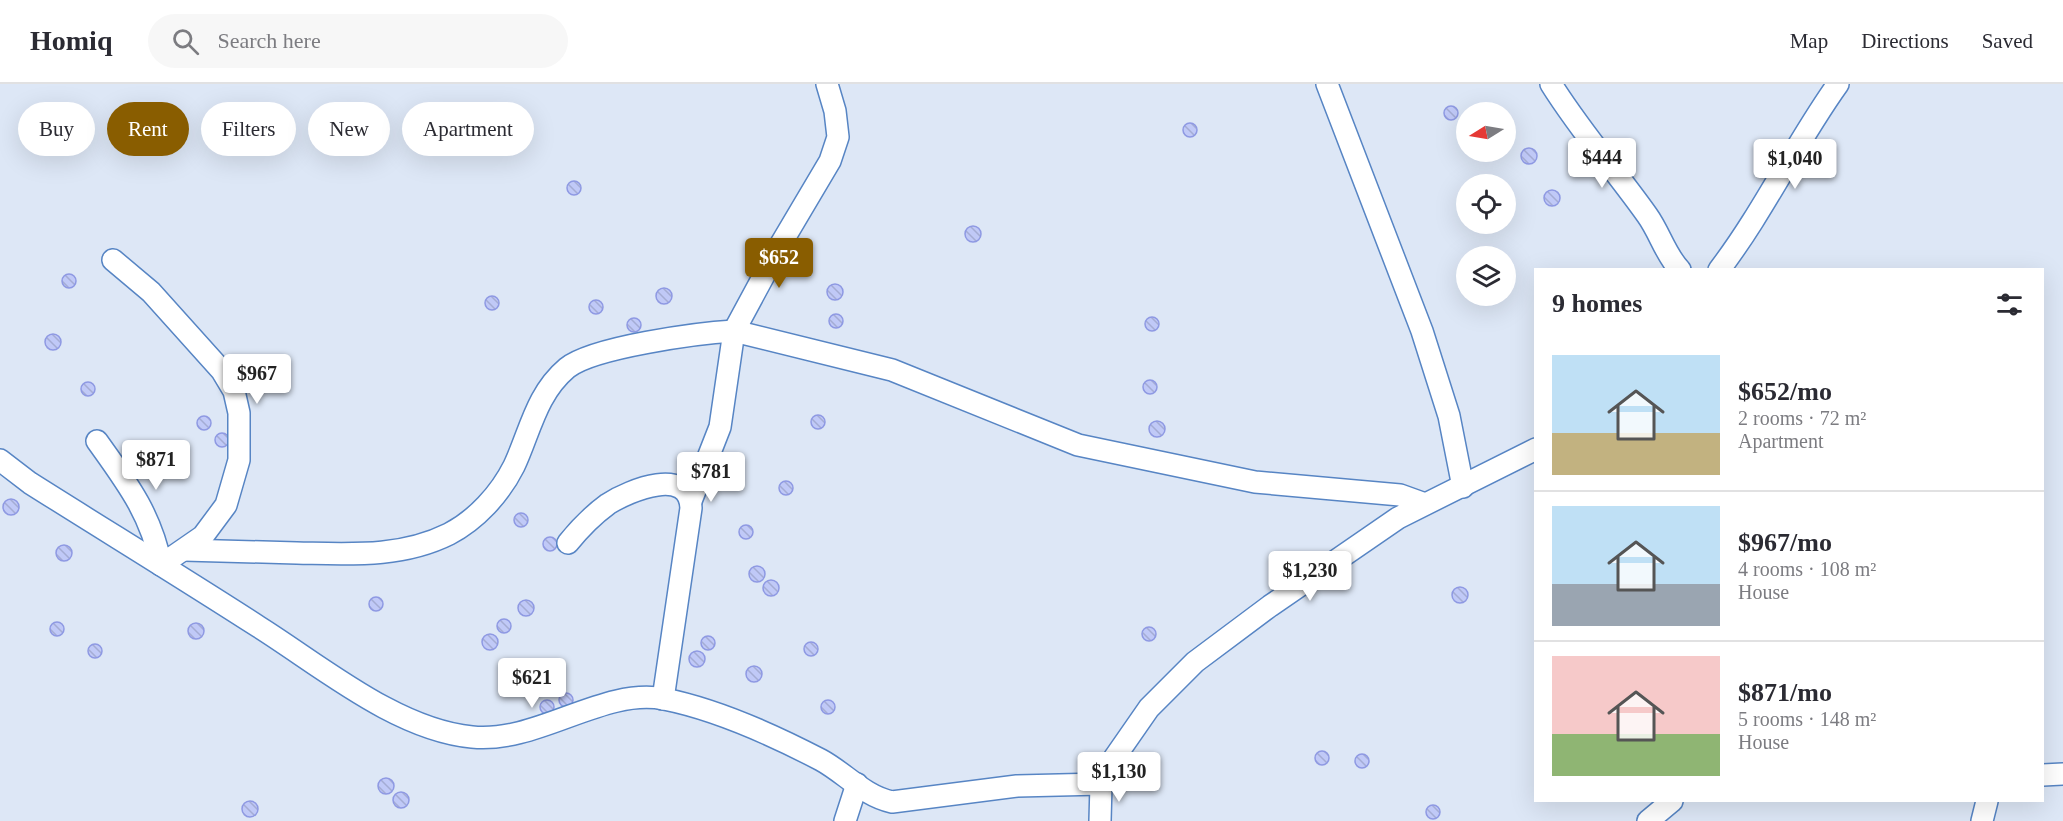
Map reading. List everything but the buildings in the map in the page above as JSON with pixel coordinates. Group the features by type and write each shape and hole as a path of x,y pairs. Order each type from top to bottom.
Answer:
{"street":[{"path":"663,699 691,501 720,427 734,331 782,242 830,161 838,137 835,111 827,84"},
{"path":"1327,84 1422,331 1449,416 1464,487"},
{"path":"1551,84 1587,139 1646,214 1678,268"},
{"path":"1721,268 1741,241 1804,133 1838,84"},
{"path":"113,260 151,292 222,371 234,391 240,436 233,484 226,505 207,531 161,565"},
{"path":"184,550 360,554 417,548 469,522 504,485 539,402 568,368 583,359 638,345 711,332 734,331 891,370 1078,445 1255,482 1400,495 1425,504"},
{"path":"98,441 146,513 157,542 161,565"},
{"path":"1100,821 1101,784 1108,767 1149,708 1195,662 1398,518 1425,504 1532,459"},
{"path":"0,460 30,483 365,697 421,723 450,733 471,737 492,737 521,732 620,700 663,699 711,712 824,761 881,799 899,802 1017,786 1101,784"},
{"path":"568,543 598,512 626,494 673,484 685,489 691,501"},
{"path":"2044,775 2063,774"},
{"path":"845,821 857,784"},
{"path":"1648,821 1671,802"},
{"path":"1982,821 1987,802"}]}
